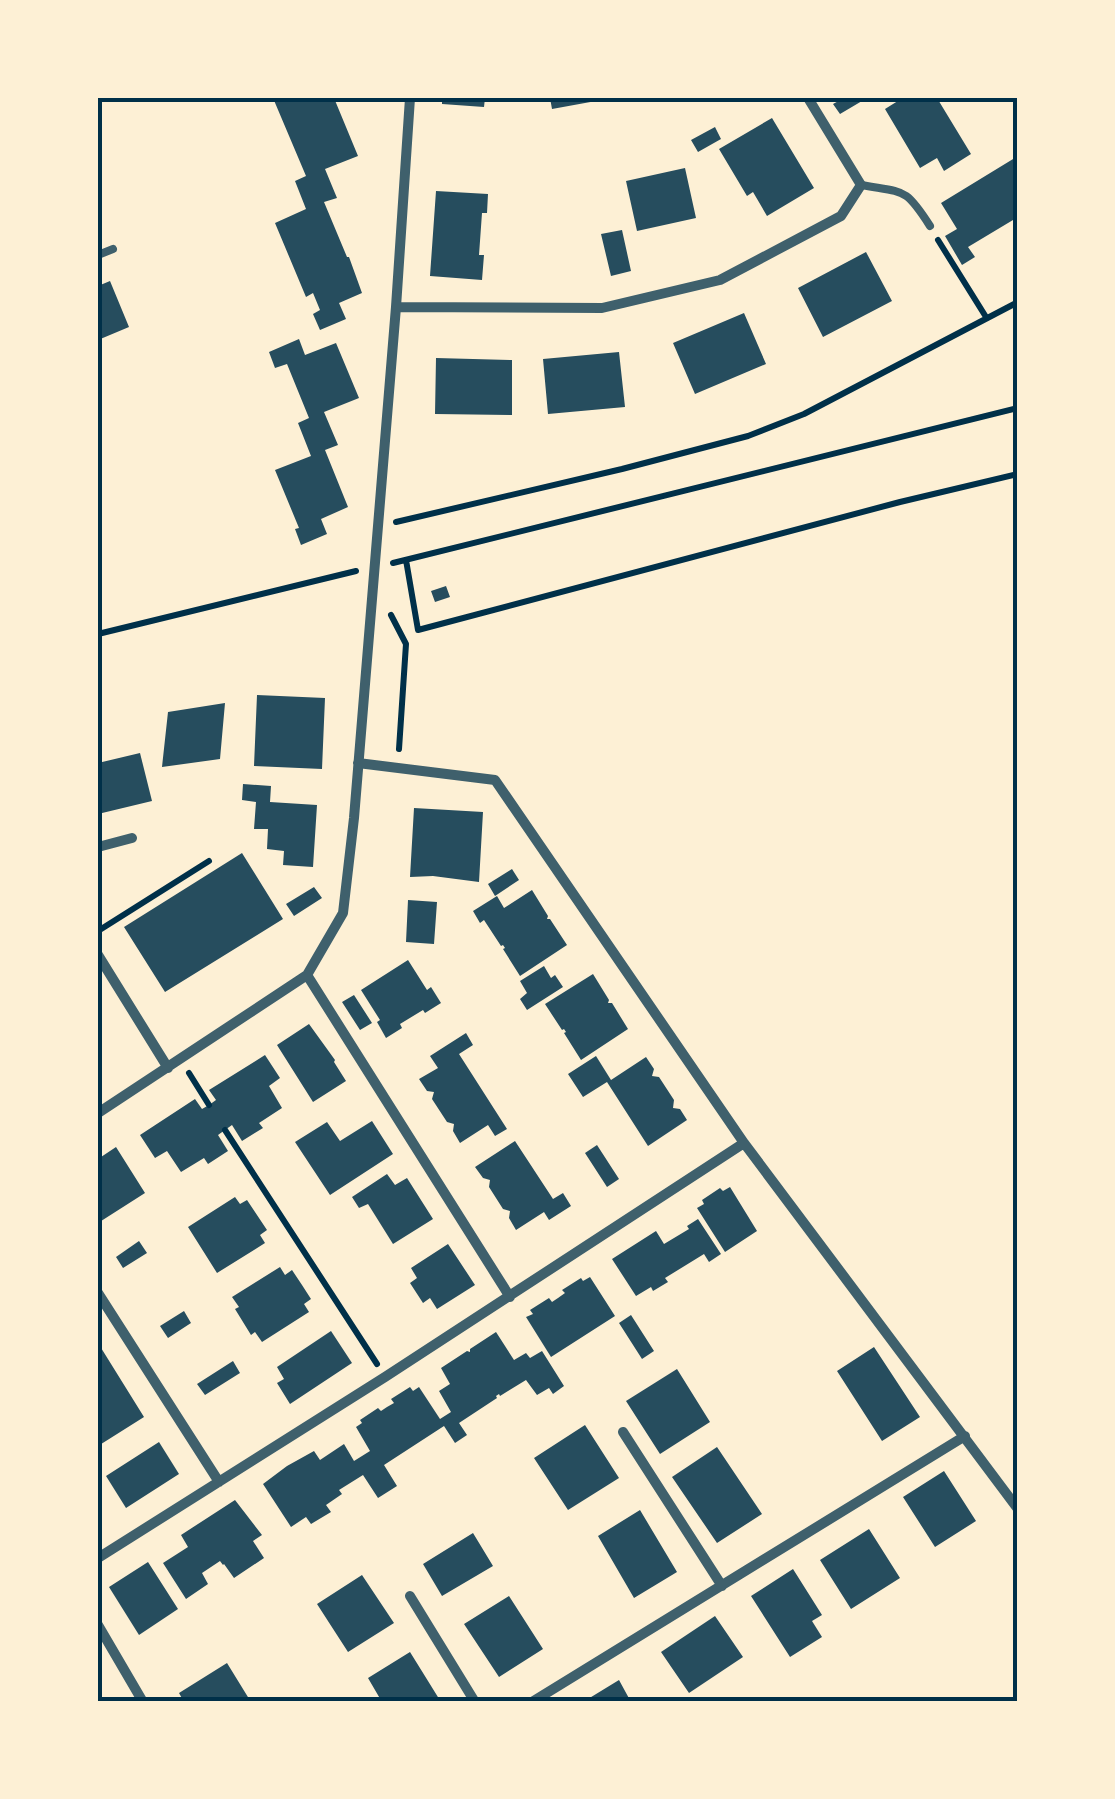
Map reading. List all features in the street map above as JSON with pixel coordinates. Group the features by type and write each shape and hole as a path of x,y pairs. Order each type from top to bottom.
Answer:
{"street":[{"path":"98,1113 306,975 343,913 354,818 410,98"},
{"path":"396,306 602,308 720,280 841,216 862,184 808,98"},
{"path":"358,763 495,780 744,1143 1018,1509"},
{"path":"98,847 132,838"},
{"path":"98,955 168,1068"},
{"path":"306,975 510,1297"},
{"path":"98,1558 510,1297 744,1143"},
{"path":"98,1293 219,1482"},
{"path":"622,1432 722,1586"},
{"path":"532,1702 965,1436"},
{"path":"410,1596 475,1702"},
{"path":"98,1624 143,1702"}],"lane":[{"path":"862,184 904,192 930,226"},
{"path":"98,256 113,249"}],"path":[{"path":"930,226 986,317"},
{"path":"378,525 748,436 804,414 1018,302"},
{"path":"98,634 1018,408"},
{"path":"406,560 418,630 1018,474"},
{"path":"400,535 403,502"},
{"path":"390,573 398,549"},
{"path":"386,607 406,644 398,768"},
{"path":"98,932 209,861"},
{"path":"180,1060 209,1105"},
{"path":"225,1130 385,1377"}],"building":[{"path":"273,98 334,98 358,156 325,169 337,198 324,202 362,293 339,303 346,319 320,330 313,314 320,310 313,293 306,297 275,223 306,209 295,181 306,176"},
{"path":"442,98 485,98 484,107 442,104"},
{"path":"550,98 607,98 607,99 552,109"},
{"path":"844,98 862,101 840,114 833,104"},
{"path":"900,98 937,98 971,154 944,171 937,158 920,168 885,109"},
{"path":"772,118 814,188 767,216 753,192 747,196 719,149"},
{"path":"715,127 721,139 698,152 691,140"},
{"path":"1018,156 1018,217 968,247 975,257 962,265 945,236 957,229 941,203"},
{"path":"685,168 696,218 637,231 626,181"},
{"path":"436,191 488,194 487,213 482,213 479,255 484,255 482,280 430,276"},
{"path":"622,230 631,271 611,276 601,234"},
{"path":"866,252 892,301 823,337 798,288"},
{"path":"110,281 129,327 98,340 98,286"},
{"path":"744,313 766,364 695,394 673,343"},
{"path":"299,339 305,355 336,343 359,398 324,412 338,445 325,450 348,507 321,519 327,534 301,545 295,529 299,528 275,470 311,456 298,423 309,418 287,364 275,368 269,352"},
{"path":"619,352 625,407 548,414 543,359"},
{"path":"436,358 512,360 512,415 435,414"},
{"path":"446,586 450,597 435,602 431,591"},
{"path":"257,695 325,698 322,769 254,766"},
{"path":"225,703 220,759 162,767 168,712"},
{"path":"140,753 152,801 98,814 98,763"},
{"path":"243,784 271,786 270,802 317,805 313,867 283,865 284,851 267,849 268,829 254,829 256,802 242,800"},
{"path":"414,808 483,812 479,882 410,877"},
{"path":"242,853 283,919 165,992 124,927"},
{"path":"512,869 519,880 495,896 488,884"},
{"path":"314,887 322,898 294,916 286,904"},
{"path":"532,890 567,945 520,976 503,945 473,911 497,896 504,908"},
{"path":"408,900 437,902 434,944 406,942"},
{"path":"408,960 427,990 431,987 441,1003 400,1024 402,1028 386,1038 361,990"},
{"path":"544,966 563,987 527,1010 520,999 527,993 520,981"},
{"path":"593,974 628,1029 581,1060 545,1004"},
{"path":"354,995 372,1023 360,1030 342,1002"},
{"path":"309,1024 346,1081 313,1102 277,1045"},
{"path":"466,1033 473,1045 459,1054 507,1129 495,1136 488,1125 460,1143 453,1131 454,1124 447,1122 432,1099 434,1092 427,1091 419,1079 438,1068 430,1056"},
{"path":"265,1055 280,1078 269,1086 282,1108 259,1123 263,1128 242,1141 232,1125 218,1135 228,1151 208,1164 204,1158 181,1172 167,1151 155,1158 140,1135 195,1099 202,1109 209,1105 216,1100 209,1090"},
{"path":"596,1056 611,1080 646,1057 654,1069 652,1076 659,1077 674,1100 673,1108 680,1109 687,1120 648,1146 607,1082 583,1097 568,1074"},
{"path":"372,1121 393,1154 330,1195 295,1142 327,1122 340,1141"},
{"path":"515,1141 553,1199 563,1193 571,1206 549,1220 544,1212 516,1230 509,1218 510,1211 503,1209 489,1187 490,1180 483,1178 475,1167"},
{"path":"597,1145 619,1179 607,1187 585,1153"},
{"path":"116,1147 145,1193 98,1223 98,1159"},
{"path":"387,1174 395,1185 407,1178 433,1219 393,1244 368,1204 359,1208 352,1197"},
{"path":"730,1187 757,1231 725,1252 697,1208 720,1188 723,1191"},
{"path":"235,1197 240,1204 247,1200 267,1230 260,1235 265,1243 217,1273 188,1227"},
{"path":"698,1219 721,1254 709,1262 704,1254 665,1278 668,1282 636,1296 612,1259 656,1231 664,1244"},
{"path":"139,1241 147,1253 123,1268 116,1257"},
{"path":"448,1244 475,1285 437,1309 430,1298 423,1303 410,1283 417,1278 411,1268"},
{"path":"280,1267 285,1275 292,1270 302,1285 311,1299 304,1304 309,1312 262,1342 255,1332 251,1335 232,1297"},
{"path":"590,1277 615,1316 551,1357 526,1317 533,1314 530,1310 549,1298 552,1302 581,1278 583,1281"},
{"path":"184,1311 191,1323 168,1338 160,1326"},
{"path":"631,1315 654,1351 642,1359 619,1323"},
{"path":"331,1331 352,1363 290,1404 277,1383 284,1379 277,1367"},
{"path":"496,1332 514,1360 542,1351 564,1386 553,1394 549,1388 537,1395 526,1380 459,1423 467,1435 455,1443 444,1426 384,1465 397,1486 378,1498 363,1475 339,1490 342,1494 326,1505 331,1512 311,1524 306,1517 291,1527 263,1484 314,1451 320,1460 344,1444 354,1461 370,1451 356,1427 362,1423 360,1420 394,1403 391,1399 410,1387 413,1391 419,1387 440,1419 451,1412 439,1391 450,1384 441,1368"},
{"path":"98,1343 144,1417 98,1446"},
{"path":"874,1347 920,1417 882,1441 837,1371"},
{"path":"233,1361 240,1373 205,1395 197,1384"},
{"path":"677,1369 710,1422 660,1454 626,1401"},
{"path":"585,1425 619,1478 568,1510 534,1458"},
{"path":"159,1442 179,1474 126,1508 106,1476"},
{"path":"717,1447 762,1514 717,1543 672,1477"},
{"path":"944,1471 976,1521 935,1547 903,1497"},
{"path":"235,1500 262,1535 253,1541 264,1558 234,1578 220,1561 202,1573 208,1584 186,1599 163,1563 188,1547 181,1535"},
{"path":"640,1510 677,1572 634,1598 598,1536"},
{"path":"869,1529 900,1578 851,1609 820,1560"},
{"path":"473,1533 493,1566 442,1596 423,1564"},
{"path":"148,1562 178,1609 139,1635 109,1587"},
{"path":"793,1569 822,1615 812,1621 822,1637 790,1657 751,1596"},
{"path":"362,1575 394,1623 348,1652 317,1604"},
{"path":"509,1596 543,1649 499,1677 464,1624"},
{"path":"715,1616 743,1657 689,1693 661,1652"},
{"path":"410,1652 441,1702 382,1702 368,1678"},
{"path":"227,1663 251,1702 184,1702 179,1693"},
{"path":"619,1680 631,1702 583,1702"}]}
